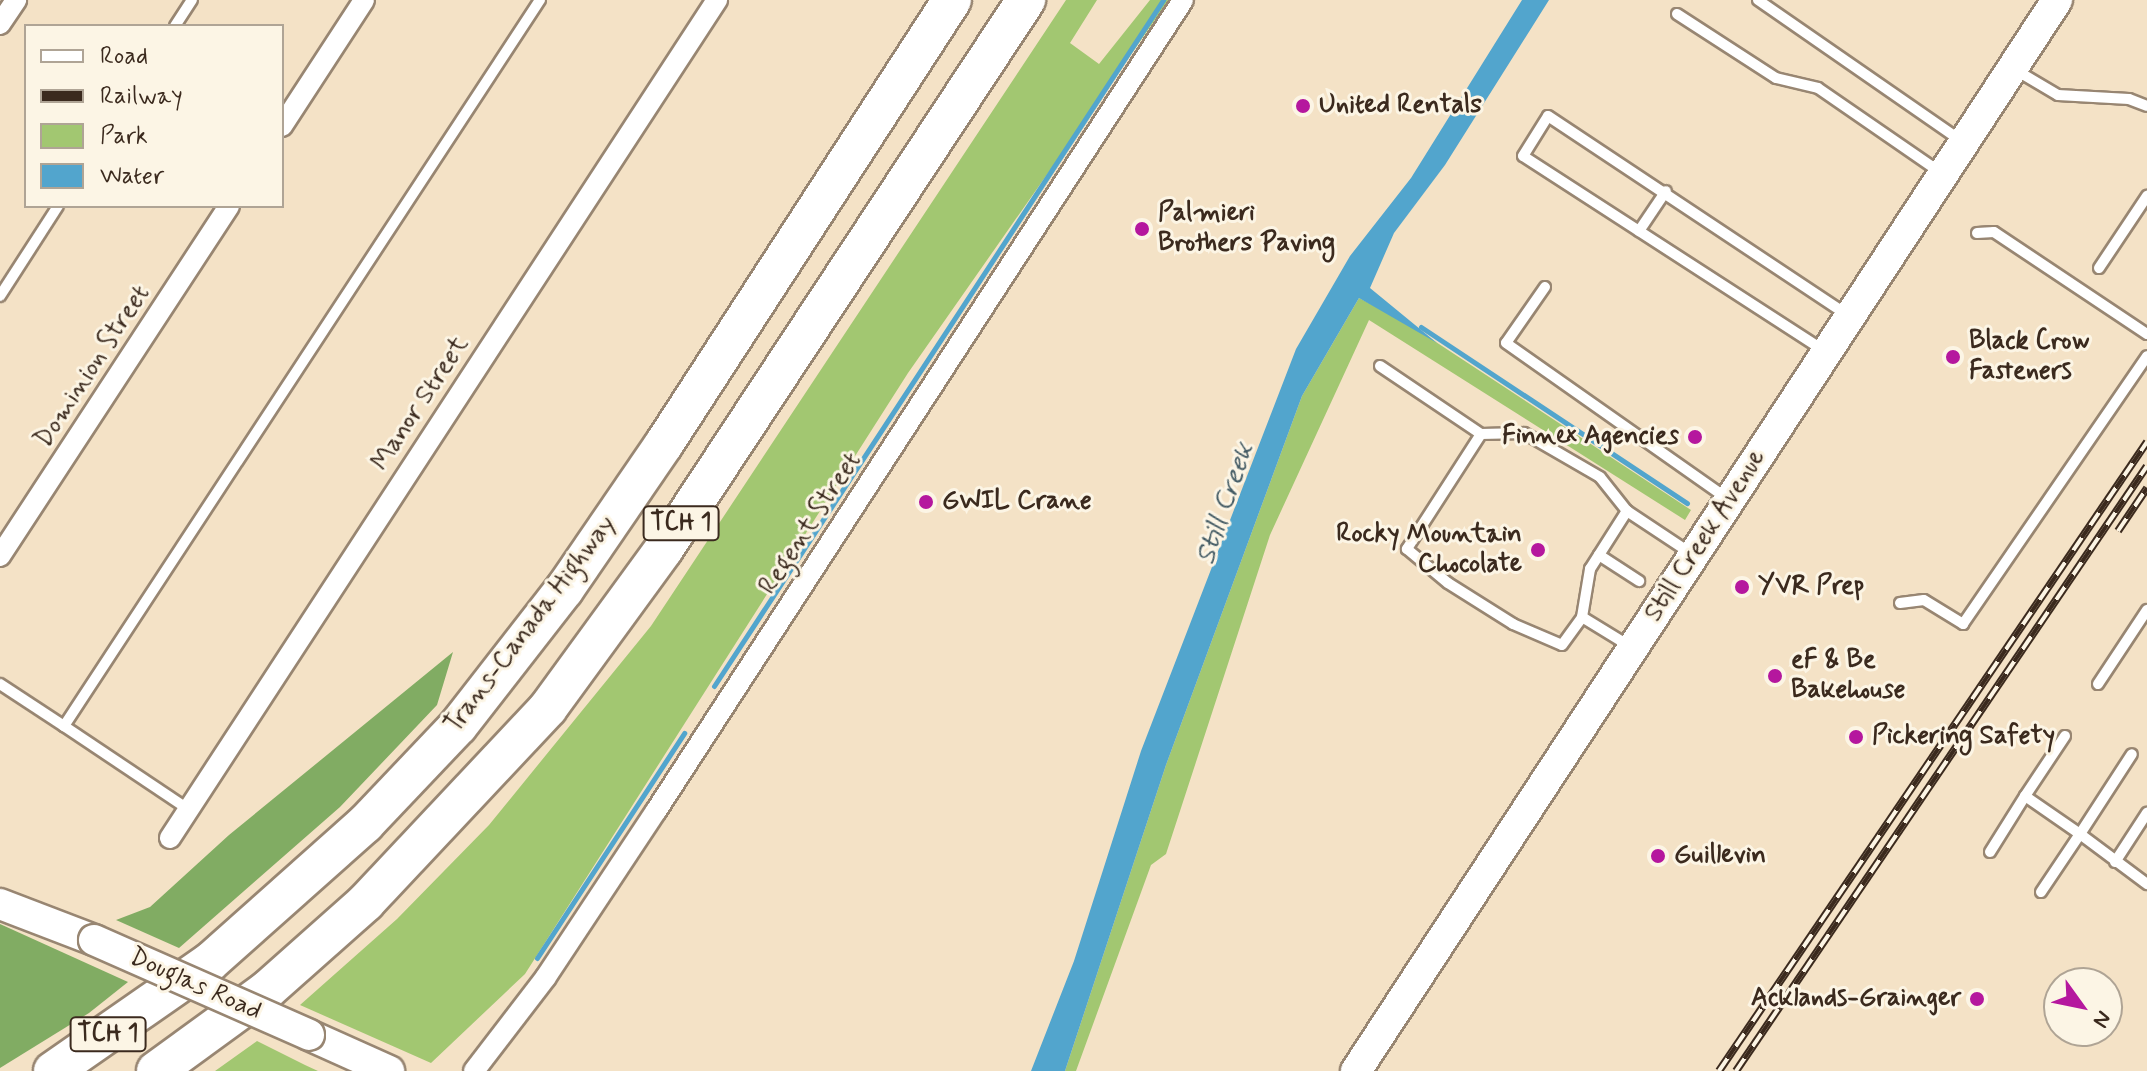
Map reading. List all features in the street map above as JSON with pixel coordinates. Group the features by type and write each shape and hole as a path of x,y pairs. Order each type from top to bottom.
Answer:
{"highway":[{"name":"Trans-Canada Highway","path":"53,1071 210,962 365,824 458,726 606,529 952,0"},
{"name":"TCH 1","path":"156,1071 267,990 366,902 548,708 664,549 1026,0"}],"street":[{"path":"0,24 16,0"},
{"path":"284,123 364,0"},
{"name":"Manor Street","path":"170,838 717,0"},
{"name":"Regent Street","path":"474,1071 546,977 656,811 1183,0"},
{"name":"Still Creek Avenue","path":"1356,1071 1964,142 2024,75 2057,0"},
{"name":"Dominion Street","path":"0,556 228,208"},
{"name":"Douglas Road","path":"0,904 94,940 389,1071"}],"lane":[{"path":"176,24 192,0"},
{"path":"64,726 540,0"},
{"path":"1759,0 1964,142"},
{"path":"1677,14 1776,78 1818,88 1943,174"},
{"path":"2024,75 2058,95 2129,99 2147,106"},
{"path":"1826,352 1523,156 1548,116 1666,191 1850,316"},
{"path":"1639,231 1666,191"},
{"path":"2099,268 2147,196"},
{"path":"0,296 57,208"},
{"path":"1977,233 1994,232 2147,334"},
{"path":"1545,287 1506,343 1730,500"},
{"path":"1900,603 1924,600 1963,624 2147,356"},
{"path":"1380,366 1481,434 1524,433 1600,477 1627,511 1693,555"},
{"path":"1481,434 1407,549 1448,583 1513,624 1562,645 1582,617 1590,569 1627,511"},
{"path":"1599,555 1639,581"},
{"path":"2098,684 2147,610"},
{"path":"1582,617 1633,648"},
{"path":"0,684 188,809"},
{"path":"1990,852 2065,736"},
{"path":"2041,892 2132,754"},
{"path":"2025,796 2147,884"},
{"path":"2115,862 2147,813"}],"green space":[{"path":"1066,0 1097,0 1070,43 1099,64 1150,0 1169,0 908,373 525,974 431,1063 300,1005 397,919 489,825 651,626"},
{"path":"1359,298 1407,323 1691,510 1685,520 1369,320 1270,535 1166,854 1151,865 1076,1071 1065,1071 1166,765 1302,396"},
{"path":"453,652 437,705 340,807 179,948 116,920 150,907 229,835"},
{"path":"0,924 128,982 89,1013 0,1068"},
{"path":"257,1041 305,1065 318,1071 215,1071"}],"water":[{"path":"1522,0 1549,0 1445,165 1394,233 1370,288 1437,343 1359,298 1302,396 1166,765 1065,1071 1031,1071 1074,961 1141,751 1296,349 1350,256 1411,178"}],"waterway":[{"path":"714,686 1163,0"},
{"path":"1421,327 1687,503"},
{"path":"537,958 684,733"}],"railway":[{"path":"1719,1071 2147,442"},
{"path":"1736,1071 2147,466"},
{"path":"2118,531 2147,488"}],"place":[{"name":"United Rentals","path":"1303,106"},
{"name":"Palmieri Brothers Paving","path":"1142,229"},
{"name":"Black Crow Fasteners","path":"1953,357"},
{"name":"Finnex Agencies","path":"1695,437"},
{"name":"GWIL Crane","path":"926,502"},
{"name":"Rocky Mountain Chocolate","path":"1538,550"},
{"name":"YVR Prep","path":"1742,587"},
{"name":"eF & Be Bakehouse","path":"1775,676"},
{"name":"Pickering Safety","path":"1856,737"},
{"name":"Guillevin","path":"1658,856"},
{"name":"Acklands-Grainger","path":"1977,999"}],"water label":[{"name":"Still Creek","path":"1226,504"}]}
